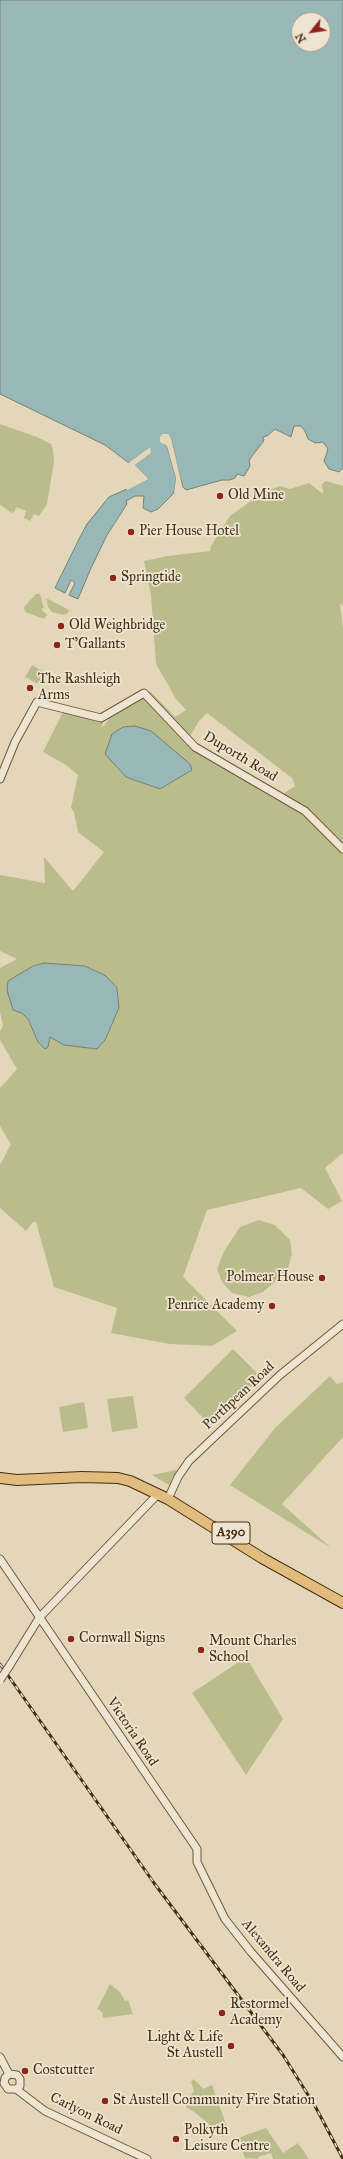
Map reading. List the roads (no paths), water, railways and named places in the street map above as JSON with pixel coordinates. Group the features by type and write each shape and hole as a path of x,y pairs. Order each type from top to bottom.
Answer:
{"highway":[{"name":"A390","path":"0,1478 17,1480 48,1474 94,1472 129,1476 169,1496 245,1548 325,1595 343,1603"},
{"name":"A390","path":"32,1478 118,1478 130,1481 158,1494 169,1496"},
{"name":"A390","path":"0,1487 17,1480"},
{"name":"A390","path":"325,1595 343,1610"}],"street":[{"name":"Duporth Road","path":"0,779 15,742 37,702 101,718 144,693 195,747 305,811 343,849"},
{"name":"Porthpean Road","path":"169,1496 178,1477 189,1461 280,1375 343,1324"},
{"path":"0,1680 39,1618 158,1494"},
{"name":"Victoria Road","path":"0,1559 197,1849 197,1862"},
{"name":"Alexandra Road","path":"197,1862 225,1919 251,1952 343,2057"},
{"name":"Carlyon Road","path":"0,2057 9,2074"},
{"name":"Carlyon Road","path":"9,2074 17,2075 20,2079 21,2084 16,2089 11,2090 5,2085 5,2078 9,2074"},
{"name":"Carlyon Road","path":"16,2089 45,2111 146,2159"}],"water":[{"path":"0,0 343,0 343,468 339,472 329,469 324,461 328,449 323,442 315,443 308,439 301,426 294,426 291,437 275,429 267,436 262,437 264,439 263,442 249,461 250,466 244,476 237,474 235,478 230,480 222,480 186,490 183,487 171,438 166,434 160,440 167,446 176,478 174,493 158,509 151,512 143,508 144,496 135,496 126,501 127,504 107,535 78,599 69,595 75,583 71,580 65,593 55,588 87,524 109,497 149,479 135,465 150,453 149,448 129,463 105,445 0,394"},
{"path":"135,726 151,731 190,764 192,770 160,789 126,777 105,754 112,734 123,727"},
{"path":"44,963 85,966 106,976 117,988 119,1008 105,1040 97,1049 64,1045 50,1037 48,1047 45,1049 38,1042 28,1019 22,1013 13,1010 7,990 8,981 33,966"}],"railway":[{"path":"0,1664 154,1883 283,2055 315,2106 343,2159"}],"place":[{"name":"Old Mine","path":"220,496"},
{"name":"Pier House Hotel","path":"131,532"},
{"name":"Springtide","path":"113,578"},
{"name":"Old Weighbridge","path":"61,626"},
{"name":"T'Gallants","path":"57,645"},
{"name":"The Rashleigh Arms","path":"30,688"},
{"name":"Polmear House","path":"322,1278"},
{"name":"Penrice Academy","path":"272,1306"},
{"name":"Cornwall Signs","path":"71,1639"},
{"name":"Mount Charles School","path":"201,1650"},
{"name":"Restormel Academy","path":"222,2013"},
{"name":"Light & Life St Austell","path":"231,2046"},
{"name":"Costcutter","path":"25,2071"},
{"name":"St Austell Community Fire Station","path":"105,2101"},
{"name":"Polkyth Leisure Centre","path":"176,2139"}]}
